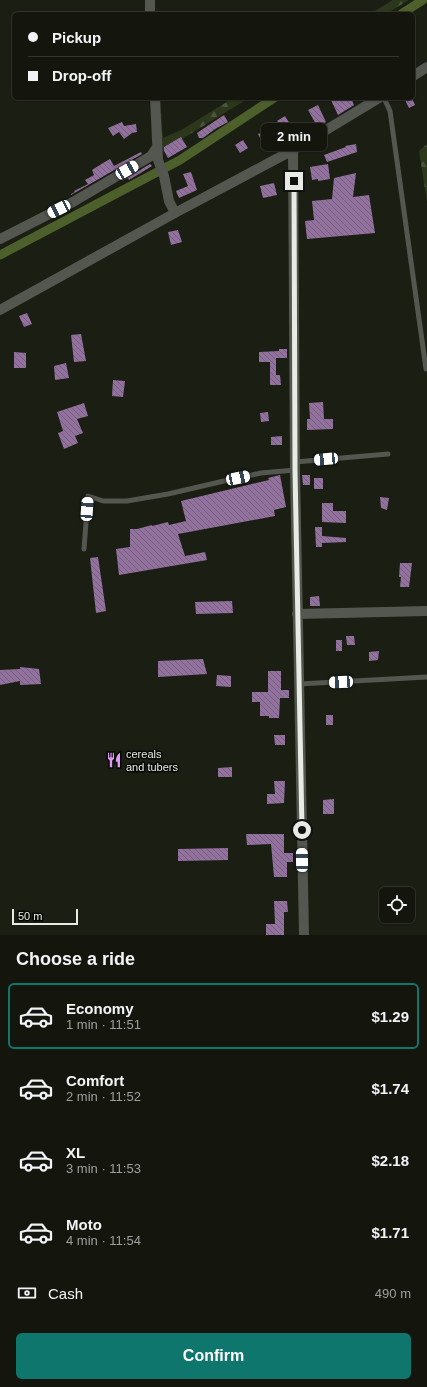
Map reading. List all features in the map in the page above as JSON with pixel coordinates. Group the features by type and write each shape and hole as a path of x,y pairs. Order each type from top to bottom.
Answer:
{"street":[{"path":"150,0 150,12"},
{"path":"415,75 427,67"},
{"path":"155,100 158,160 164,176 169,201 175,213"},
{"path":"0,310 175,213 293,150 376,100"},
{"path":"0,239 73,202 151,156 157,147"},
{"path":"293,150 297,614 304,935"},
{"path":"297,614 427,611"}],"lane":[{"path":"385,100 390,111 426,369"},
{"path":"84,549 88,496 103,501 127,501 168,494 295,466 388,454"},
{"path":"299,684 427,677"}],"green space":[{"path":"393,0 409,0 389,12 373,12"},
{"path":"160,100 163,138 183,129 161,146"},
{"path":"230,100 246,100 161,152 161,146 183,129"},
{"path":"427,144 427,202 419,151"}],"building":[{"path":"331,100 352,100 354,105 338,115"},
{"path":"405,100 413,100 415,105 409,108"},
{"path":"318,105 326,122 317,126 308,110"},
{"path":"224,115 228,122 203,138 199,138 197,133"},
{"path":"285,116 290,124 283,129 277,121"},
{"path":"122,122 124,126 136,124 137,132 132,133 124,139 119,132 113,136 108,128"},
{"path":"269,129 275,141 265,147 258,134"},
{"path":"181,137 187,147 168,158 164,151 164,147"},
{"path":"243,140 248,148 240,153 235,145"},
{"path":"356,144 357,152 327,162 324,155 346,147 345,146"},
{"path":"141,152 142,154 71,195 75,192 74,191 88,184 85,180 94,175 92,170 103,163 110,159 114,166"},
{"path":"150,164 152,166 129,180 128,178 119,183"},
{"path":"328,164 330,179 318,181 318,179 312,180 310,167"},
{"path":"191,172 197,190 179,198 176,191 188,186 183,174"},
{"path":"356,173 353,197 369,195 375,233 307,239 305,221 314,220 312,201 332,199 334,178"},
{"path":"274,183 277,195 263,198 260,186"},
{"path":"178,230 182,242 171,245 168,232"},
{"path":"27,313 32,324 24,327 19,316"},
{"path":"81,334 86,361 74,362 71,335"},
{"path":"279,349 287,349 287,358 276,358 276,375 280,375 281,385 270,385 270,362 259,362 259,352 279,351"},
{"path":"14,352 26,353 26,368 14,368"},
{"path":"66,363 69,378 55,380 54,366"},
{"path":"113,380 125,381 123,397 112,396"},
{"path":"323,402 324,419 333,419 333,429 307,430 307,419 310,419 309,403"},
{"path":"84,403 88,416 77,419 83,433 75,436 78,443 64,449 58,433 63,431 57,412"},
{"path":"268,412 269,421 261,422 260,413"},
{"path":"282,436 282,445 271,445 271,437"},
{"path":"280,475 286,507 274,510 275,516 178,534 185,556 205,552 207,560 119,575 116,549 130,547 130,529 137,529 168,522 169,525 186,521 181,501 269,480 268,478"},
{"path":"302,475 310,475 310,485 303,485"},
{"path":"314,478 323,478 323,489 314,489"},
{"path":"380,497 389,498 387,510 381,508"},
{"path":"322,503 333,503 333,511 346,511 346,523 322,522"},
{"path":"315,527 322,527 322,536 346,538 346,542 322,543 322,547 316,547"},
{"path":"98,557 106,611 96,613 90,558"},
{"path":"400,563 412,563 409,587 400,587"},
{"path":"319,596 320,606 310,606 310,597"},
{"path":"232,601 233,613 196,614 195,602"},
{"path":"346,636 354,636 355,645 347,645"},
{"path":"336,640 342,640 342,651 336,651"},
{"path":"379,651 378,660 369,661 369,652"},
{"path":"203,659 207,674 158,677 158,661"},
{"path":"20,667 39,669 41,684 20,685 20,681 0,685 0,670 20,669"},
{"path":"268,671 281,671 281,690 289,690 289,698 280,698 279,718 260,716 260,702 252,702 252,692 268,692"},
{"path":"217,675 231,676 231,687 216,686"},
{"path":"326,715 333,715 333,725 326,725"},
{"path":"274,735 285,735 285,745 275,745"},
{"path":"232,767 232,777 218,777 218,768"},
{"path":"274,781 285,781 284,803 267,804 267,794 275,794"},
{"path":"334,799 334,814 323,814 323,800"},
{"path":"246,834 284,834 284,853 293,853 293,862 287,862 287,877 274,877 271,844 247,845"},
{"path":"228,848 228,860 178,861 178,849"},
{"path":"274,901 287,901 288,912 284,912 284,935 266,935 266,924 275,924"}],"waterway":[{"path":"404,12 423,0"},
{"path":"0,255 180,160 271,100"}],"place":[{"name":"cereals and tubers","path":"114,760"}],"route":[{"path":"294,181 295,470 302,830"}]}
